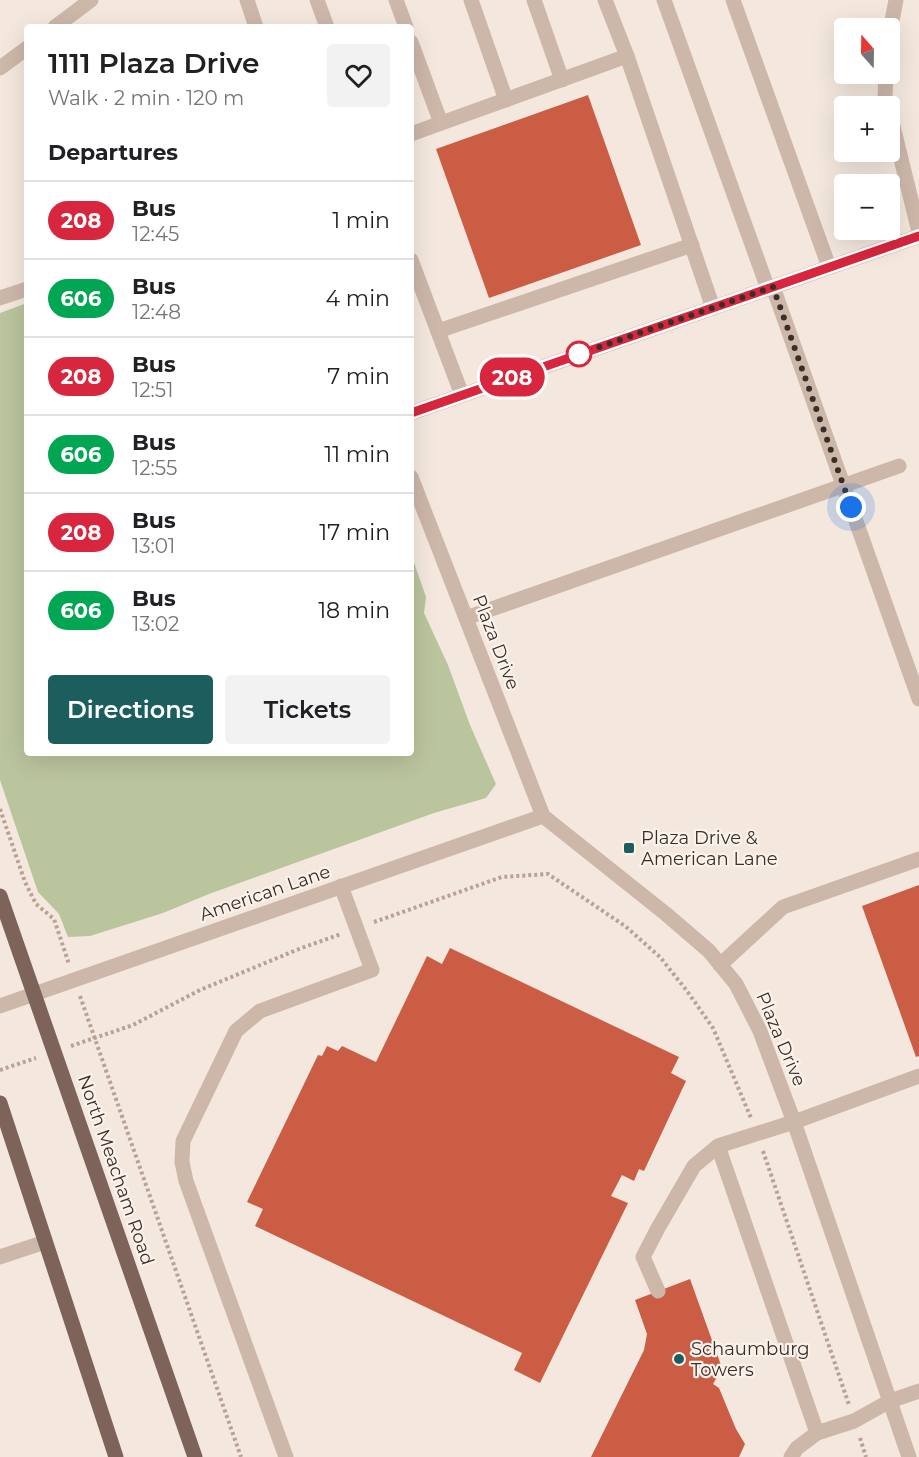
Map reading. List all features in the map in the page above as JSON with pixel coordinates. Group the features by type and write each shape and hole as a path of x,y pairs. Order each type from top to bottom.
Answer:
{"main road":[{"name":"North Meacham Road","path":"0,896 195,1457"},
{"path":"0,1103 116,1457"}],"street":[{"path":"59,24 91,0"},
{"path":"247,0 255,24"},
{"path":"317,0 326,24"},
{"path":"396,0 405,24"},
{"path":"471,0 506,100"},
{"path":"534,0 562,80"},
{"path":"605,0 627,56 713,308"},
{"path":"664,0 771,288 919,699"},
{"path":"733,0 829,267"},
{"path":"893,18 896,0"},
{"path":"0,68 24,50"},
{"path":"414,50 441,123"},
{"path":"414,133 627,56"},
{"path":"900,155 919,232"},
{"path":"414,411 919,236"},
{"path":"438,331 692,245"},
{"path":"414,268 462,394"},
{"path":"0,298 24,290"},
{"path":"466,618 899,466"},
{"name":"Plaza Drive","path":"414,485 543,816 709,951 736,984 760,1031 794,1122 909,1457"},
{"name":"American Lane","path":"0,1006 543,816"},
{"path":"720,965 783,907 919,859"},
{"path":"285,1457 186,1181 182,1162 183,1141 236,1031 260,1011 372,970 341,886"},
{"path":"658,1292 643,1257 657,1228 694,1166 718,1146 794,1122 919,1076"},
{"path":"718,1146 817,1433"},
{"path":"0,1257 45,1242"},
{"path":"791,1457 797,1448 817,1433 854,1421 890,1401 919,1391"}],"path":[{"path":"0,809 25,882 36,904 54,919"},
{"path":"241,1457 94,1038 133,1025 200,990 357,928 502,878 548,874 625,926 660,957 713,1028 757,1134 866,1457"},
{"path":"0,1070 27,1061"}],"green space":[{"path":"24,304 24,756 414,756 414,563 426,597 424,613 448,665 470,725 496,784 486,798 434,813 209,894 163,913 90,936 68,937 59,914 38,892 0,780 0,313"}],"building":[{"path":"588,95 641,245 489,298 436,149"},
{"path":"919,885 919,1056 916,1057 862,906"},
{"path":"450,948 679,1057 671,1073 686,1081 644,1171 639,1169 634,1181 622,1175 611,1196 628,1203 540,1383 514,1370 522,1353 255,1226 263,1209 247,1202 318,1055 322,1056 327,1046 338,1051 342,1046 376,1062 427,956 442,964"},
{"name":"Schaumburg Towers","path":"690,1279 722,1368 713,1384 719,1388 736,1429 745,1444 739,1457 591,1457 644,1350 647,1334 635,1300"}],"bus line":[{"name":"208","path":"414,412 919,236"}],"place":[{"name":"Plaza Drive & American Lane","path":"629,848"},
{"name":"Schaumburg Towers","path":"679,1359"}],"route":[{"path":"579,354 773,287 851,507"}]}
